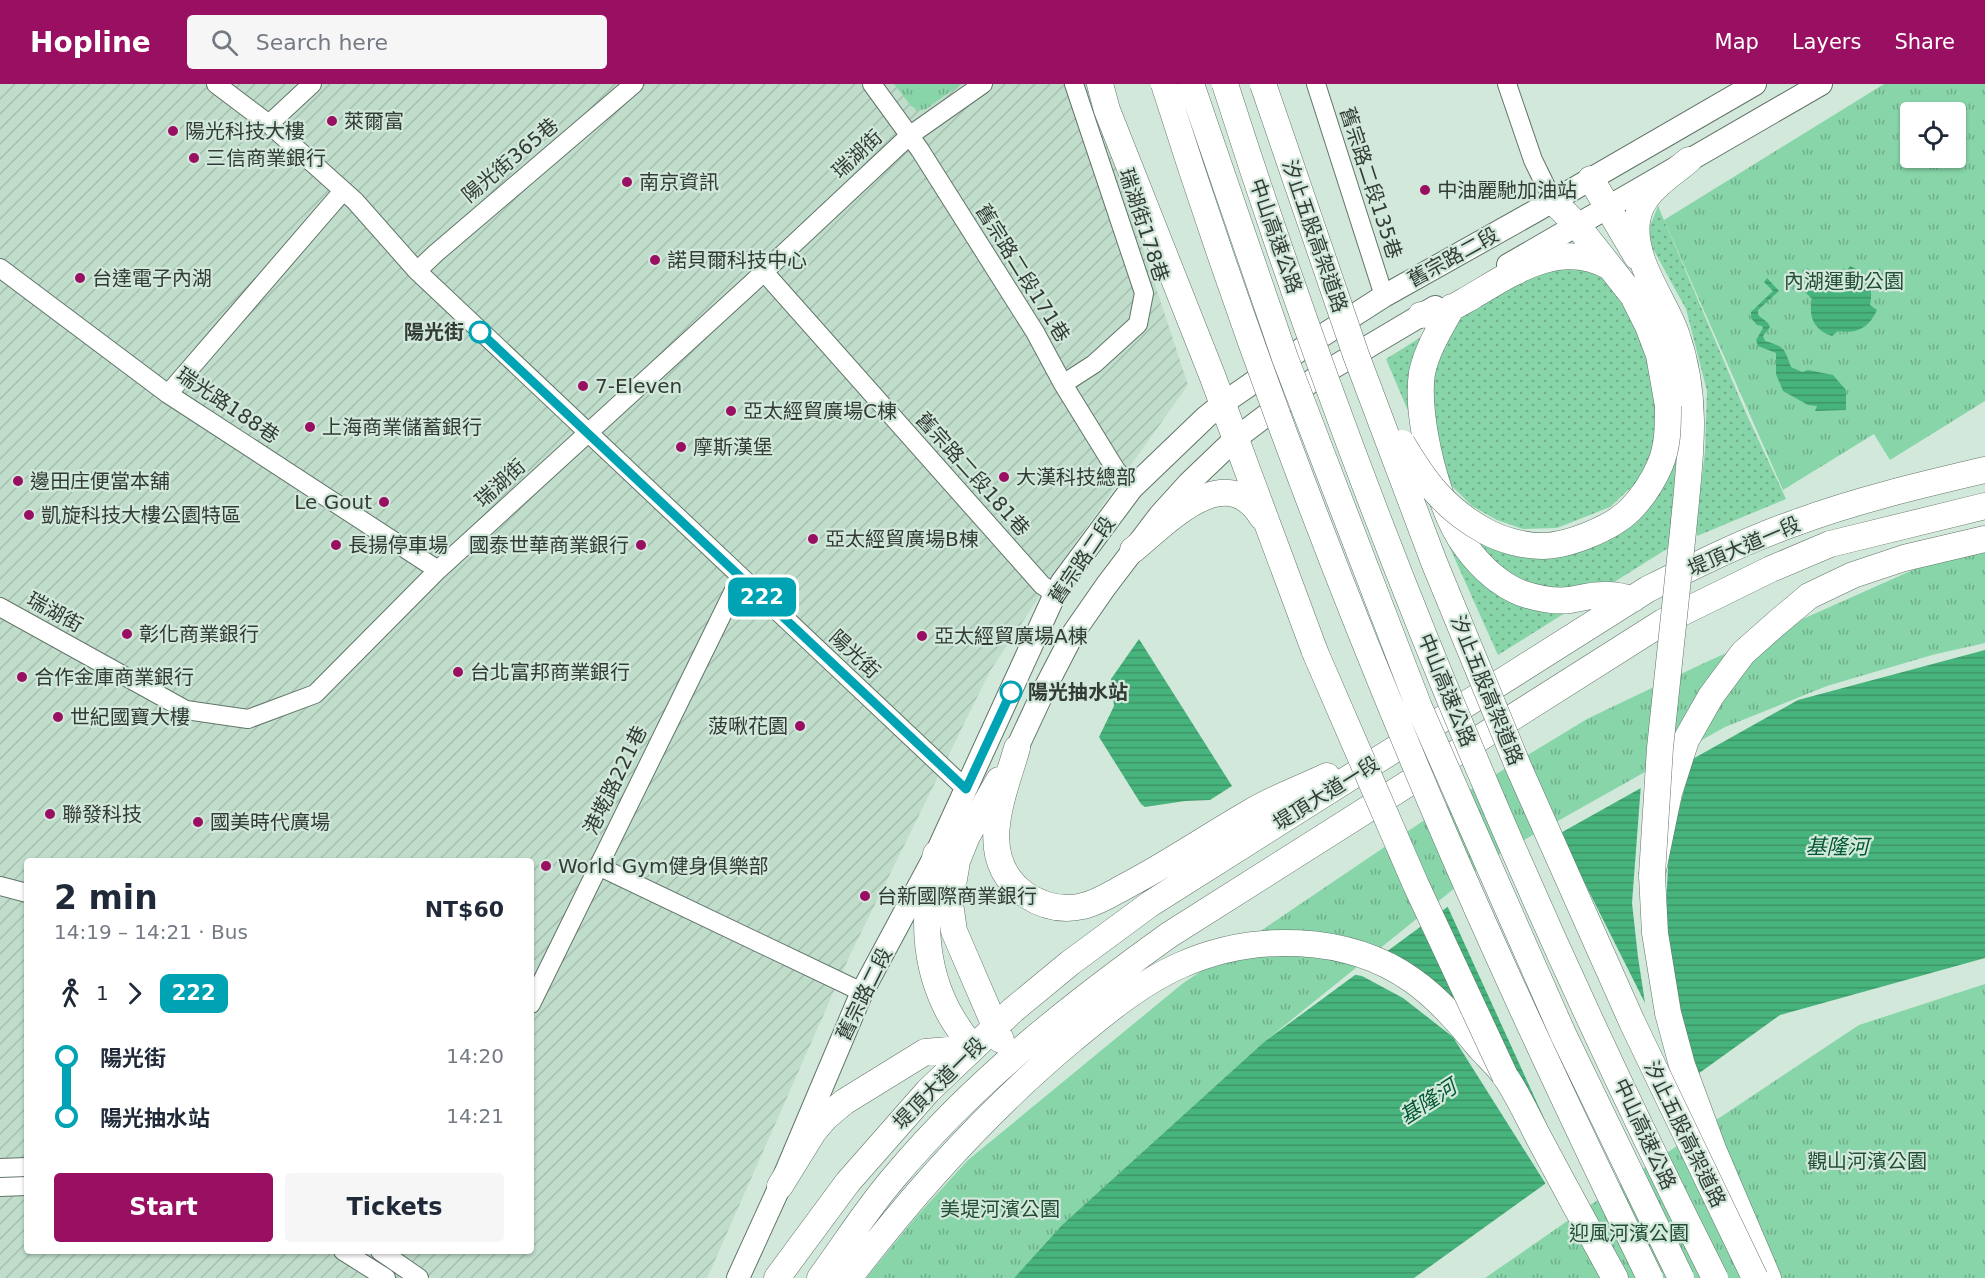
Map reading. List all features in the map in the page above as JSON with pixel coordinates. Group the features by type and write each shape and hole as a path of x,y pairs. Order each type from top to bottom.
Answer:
{"highway":[{"path":"1100,84 1107,110 1222,404 1315,651 1407,865 1505,1076 1615,1278"},
{"path":"1164,84 1256,356 1311,505 1391,708 1510,982 1650,1278"},
{"name":"中山高速公路","path":"1191,84 1289,369 1419,706 1563,1034 1681,1278"},
{"name":"中山高速公路","path":"1225,84 1260,195 1374,509 1451,701 1551,932 1662,1173 1715,1278"},
{"name":"汐止五股高架道路","path":"1263,84 1356,355 1434,562 1518,766 1632,1022 1755,1278"},
{"path":"1689,160 1646,197 1637,220 1637,234 1645,265 1677,336 1692,407 1692,438 1660,748 1652,875 1655,933 1662,979 1682,1065 1713,1149 1768,1278"},
{"path":"1591,179 1654,286"},
{"path":"1356,355 1393,427 1422,476 1450,509 1486,532 1512,542 1543,546 1574,540 1604,528 1629,511 1648,487 1660,465 1668,431 1668,406 1659,356 1648,326 1633,296 1577,225 1553,201"},
{"path":"1421,315 1439,313 1452,308 1510,274 1538,262 1561,256 1577,255 1596,259 1610,268"},
{"path":"1452,308 1434,339 1427,357 1420,390 1422,418 1438,487 1453,526 1464,546 1492,575 1520,592 1562,600 1602,594 1633,599"},
{"name":"堤頂大道一段","path":"777,1278 848,1182 928,1091 995,1026 1070,963 1150,904 1648,589 1723,552 1795,523 1893,492 1985,470"},
{"path":"1133,550 1180,512 1199,500 1227,491 1238,494 1249,501 1259,512 1271,533"},
{"name":"堤頂大道一段","path":"820,1278 894,1177 932,1135 1009,1058 1100,985 1169,935 1663,622 1761,573 1830,544 1985,506"},
{"path":"1652,875 1669,793 1686,740 1711,696 1743,653 1809,597 1853,574 1904,558 1985,539"},
{"path":"1017,748 997,820 995,839 998,856 1007,876 1018,889 1050,906 1068,908 1096,902 1176,858 1251,811 1418,735"},
{"path":"1009,1058 954,931 950,903 957,861 967,836 1017,748"},
{"path":"780,1186 814,1131 844,1102 926,1052 972,1048 948,1011 932,969 925,912 936,854"},
{"path":"849,1278 930,1176 1045,1062 1110,1008 1152,980 1218,951 1269,943 1310,944 1353,952 1385,965 1412,980 1440,1004 1505,1076"}],"main road":[{"name":"舊宗路二段","path":"738,1278 780,1186 862,992 936,854 1055,594 1132,488 1206,417 1303,348 1384,296 1755,84"},
{"name":"舊宗路二段","path":"1017,748 1074,632 1106,586 1189,483 1235,439 1317,377 1821,84"}],"street":[{"name":"陽光街","path":"216,84 269,124 343,191 417,271 587,434 966,789"},
{"path":"269,124 312,84"},
{"name":"陽光街365巷","path":"417,271 634,84"},
{"name":"舊宗路二段171巷","path":"872,84 920,150 1035,332 1063,384 1116,470 1132,488"},
{"name":"瑞湖街","path":"0,607 186,711 248,719 315,694 438,570 909,136 983,84"},
{"name":"瑞湖街178巷","path":"1063,384 1094,364 1138,324 1144,293 1074,84"},
{"name":"舊宗路二段135巷","path":"1316,84 1384,296"},
{"path":"1507,84 1533,159 1553,201"},
{"path":"168,394 343,191"},
{"name":"瑞光路188巷","path":"0,268 168,394 438,570"},
{"name":"舊宗路二段181巷","path":"764,272 1042,585 1055,594"},
{"name":"港墘路221巷","path":"534,998 740,578"},
{"path":"598,866 862,992"},
{"path":"0,886 24,892"},
{"path":"0,1168 24,1167"},
{"path":"0,1187 24,1186"},
{"path":"348,1254 386,1278"},
{"path":"402,1257 419,1278"}],"shaded area":[{"path":"0,84 1089,84 1188,385 1066,556 990,671 850,955 707,1278 0,1278"}],"green space":[{"path":"894,84 961,84 926,109 915,111 916,109"},
{"name":"內湖運動公園","path":"1884,84 1985,84 1985,401 1890,460 1874,434 1783,490 1664,220"},
{"path":"1658,206 1746,413 1786,499 1697,536 1705,451 1707,391 1686,309 1646,236"},
{"path":"1589,253 1653,349 1662,431 1639,480 1610,507 1557,528 1523,529 1497,520 1472,506 1452,486 1426,453 1386,359 1528,270"},
{"path":"1687,438 1673,545 1498,655 1424,490 1539,546 1607,529 1671,450"},
{"name":"美堤河濱公園","path":"1985,547 1985,643 1932,655 1827,686 1725,727 1492,858 1264,1042 1062,1225 1014,1278 866,1278 916,1217 968,1160 1182,984 1460,796 1587,719 1704,663 1942,557"},
{"name":"觀山河濱公園","path":"1985,984 1985,1278 1485,1278 1644,1168 1859,1025"}],"water":[{"path":"1850,266 1868,281 1871,292 1870,305 1877,310 1862,328 1851,332 1838,331 1832,336 1821,330 1814,322 1811,312 1812,299 1805,292 1813,281 1822,275 1832,272 1845,274"},
{"path":"1767,278 1779,291 1758,310 1758,315 1770,327 1763,336 1765,341 1783,349 1791,367 1802,372 1808,370 1833,375 1846,390 1846,410 1815,411 1817,406 1808,405 1783,391 1776,374 1776,353 1758,346 1756,340 1763,328 1751,318 1751,312 1773,291 1764,282"},
{"path":"1139,639 1232,786 1210,800 1145,807 1099,737 1114,706 1111,679"},
{"name":"基隆河","path":"1985,650 1985,958 1780,1015 1414,1278 1014,1278 1062,1225 1264,1042 1507,863 1798,700"}],"pier":[{"path":"1695,754 1669,848 1664,944 1696,1080 1547,1186 1453,1037 1403,998 1362,976 1351,974 1370,960 1467,1019 1419,924 1432,914 1564,1162 1446,903 1505,860 1558,830 1645,1003 1632,903 1641,784"}],"bus line":[{"name":"222","path":"480,332 966,789 1011,692"}],"place":[{"name":"萊爾富","path":"332,121"},
{"name":"陽光科技大樓","path":"173,131"},
{"name":"三信商業銀行","path":"194,158"},
{"name":"南京資訊","path":"627,182"},
{"name":"中油麗馳加油站","path":"1425,190"},
{"name":"諾貝爾科技中心","path":"655,260"},
{"name":"台達電子內湖","path":"80,278"},
{"name":"陽光街","path":"480,332"},
{"name":"7-Eleven","path":"583,386"},
{"name":"亞太經貿廣場C棟","path":"731,411"},
{"name":"上海商業儲蓄銀行","path":"310,427"},
{"name":"摩斯漢堡","path":"681,447"},
{"name":"大漢科技總部","path":"1004,477"},
{"name":"邊田庄便當本舖","path":"18,481"},
{"name":"Le Gout","path":"384,502"},
{"name":"凱旋科技大樓公園特區","path":"29,515"},
{"name":"亞太經貿廣場B棟","path":"813,539"},
{"name":"長揚停車場","path":"336,545"},
{"name":"國泰世華商業銀行","path":"641,545"},
{"name":"彰化商業銀行","path":"127,634"},
{"name":"亞太經貿廣場A棟","path":"922,636"},
{"name":"台北富邦商業銀行","path":"458,672"},
{"name":"合作金庫商業銀行","path":"22,677"},
{"name":"陽光抽水站","path":"1011,692"},
{"name":"世紀國寶大樓","path":"58,717"},
{"name":"菠啾花園","path":"800,726"},
{"name":"聯發科技","path":"50,814"},
{"name":"國美時代廣場","path":"198,822"},
{"name":"World Gym健身俱樂部","path":"546,866"},
{"name":"台新國際商業銀行","path":"865,896"}],"park label":[{"name":"迎風河濱公園","path":"1629,1233"}]}
